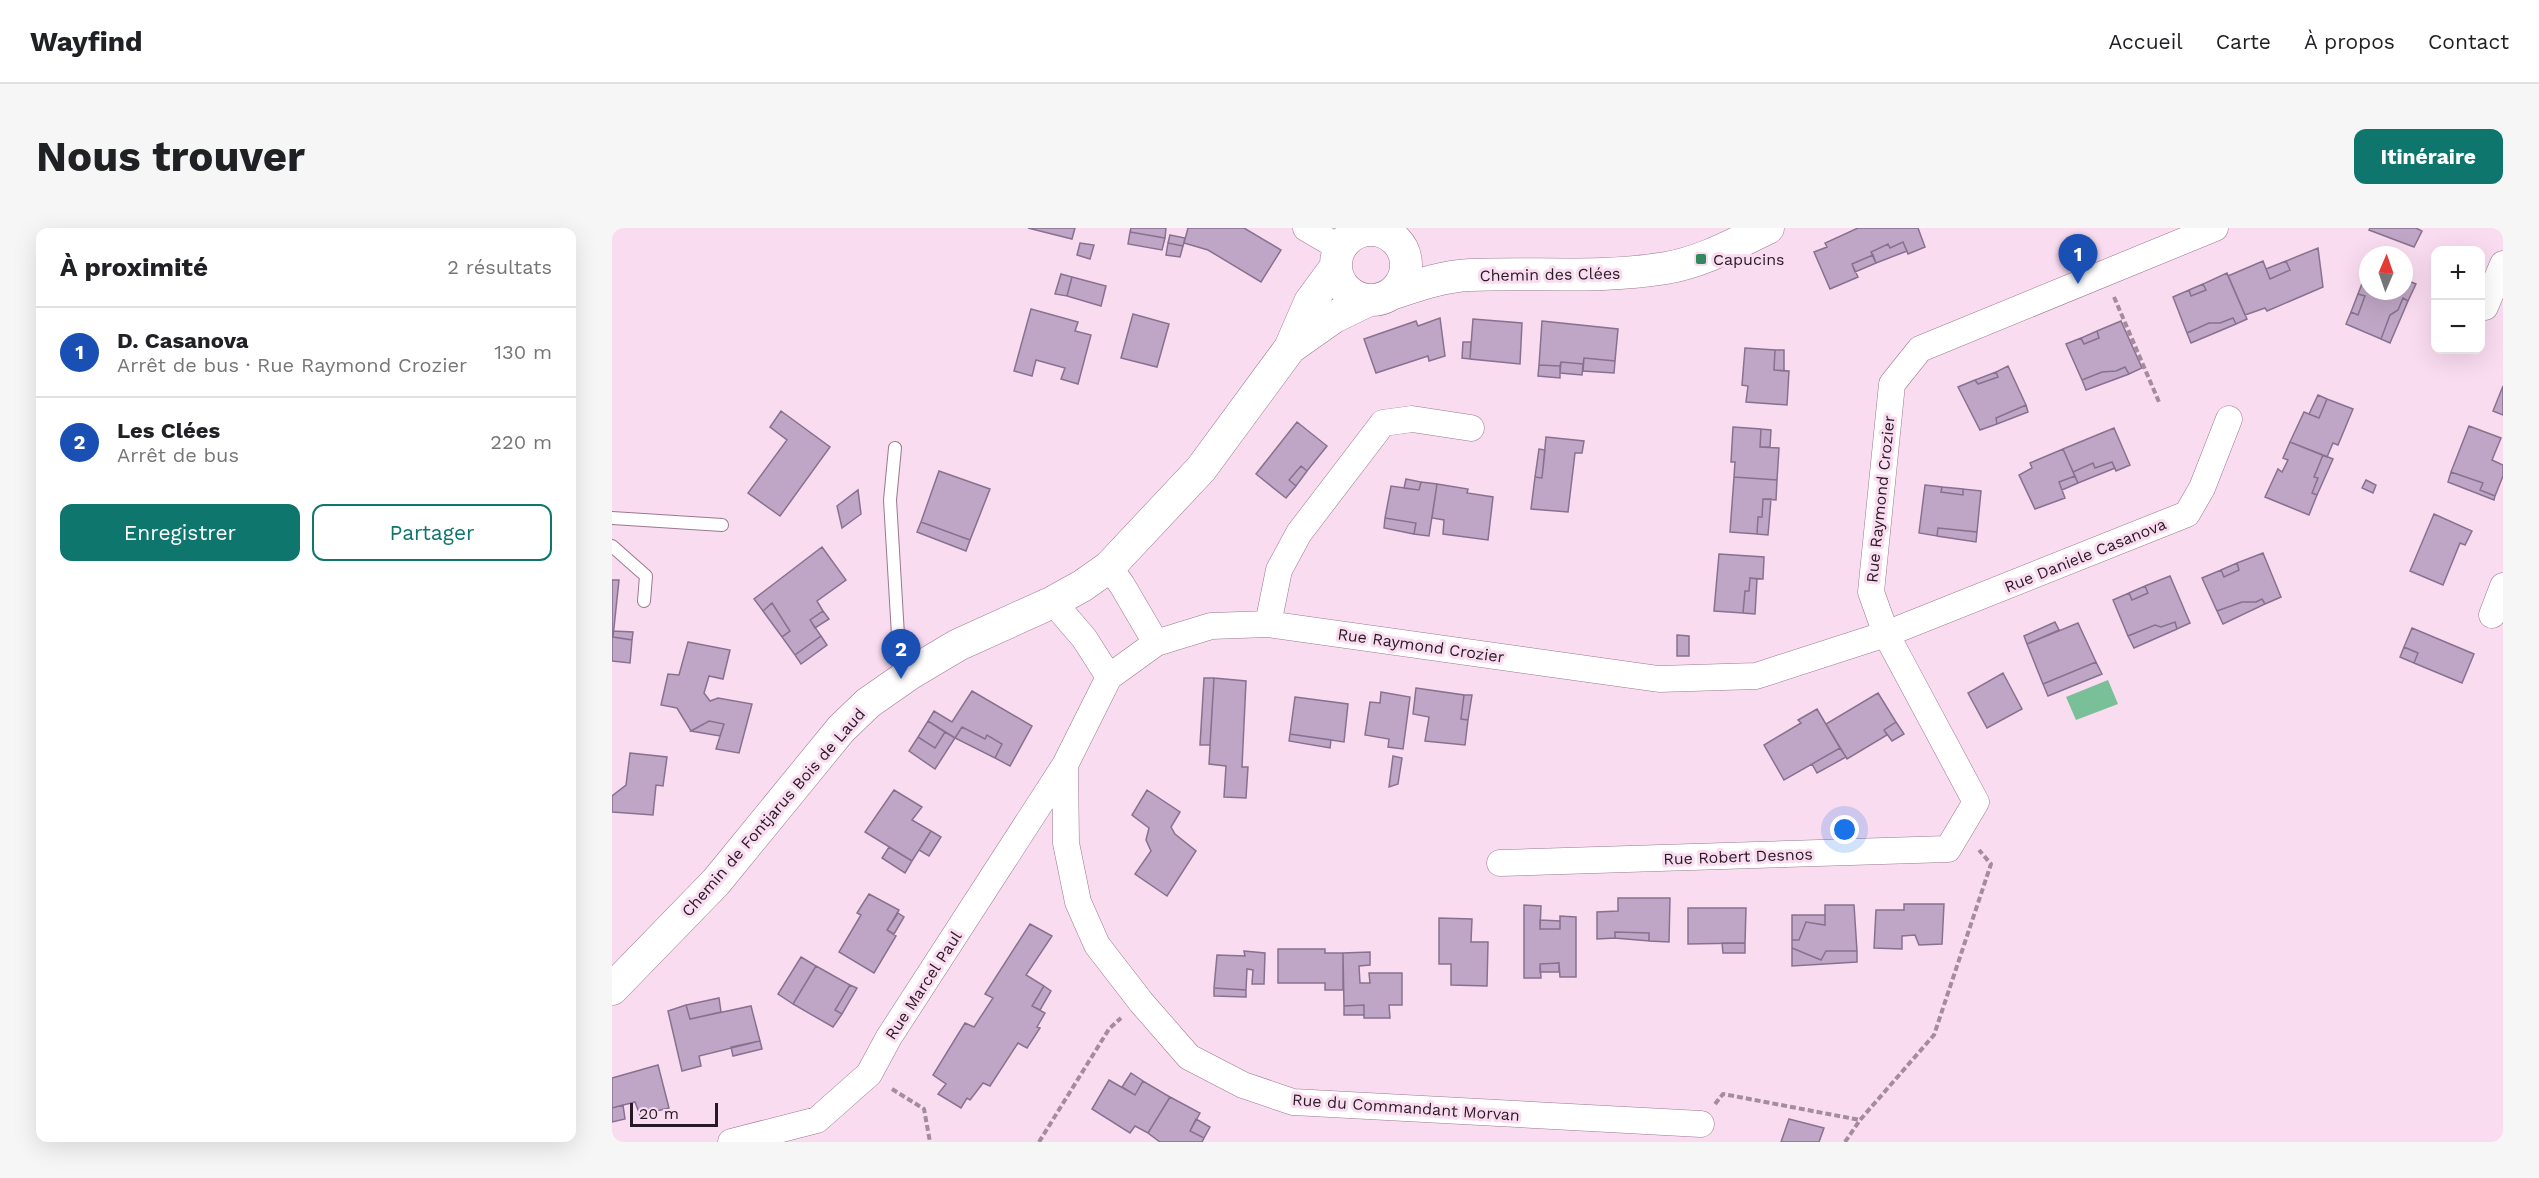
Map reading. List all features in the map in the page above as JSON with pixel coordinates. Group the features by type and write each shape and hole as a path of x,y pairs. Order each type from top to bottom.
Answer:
{"street":[{"path":"1306,228 1344,245"},
{"name":"Chemin des Clées","path":"1381,297 1425,283 1468,275 1582,276 1668,267 1701,259 1768,228"},
{"name":"Rue Raymond Crozier","path":"1156,643 1210,626 1268,624 1659,679 1756,676 1886,634 1871,592 1892,384 1920,349 2215,228"},
{"path":"1373,230 1393,238 1407,268 1404,282 1381,297 1354,297 1343,287 1344,245 1361,231 1373,230"},
{"name":"Chemin des Clées","path":"1393,238 1468,275"},
{"name":"Chemin de Fontjarus Bois de Laud","path":"612,989 716,882 841,729 868,703 911,673 958,645 1053,602 1082,586 1109,567 1201,470 1290,348 1310,302 1344,245"},
{"path":"2485,307 2503,264"},
{"name":"Chemin de Fontjarus Bois de Laud","path":"1290,348 1334,317 1381,297"},
{"path":"1268,624 1279,570 1299,533 1383,423 1412,419 1471,429"},
{"name":"Rue Daniele Casanova","path":"1886,634 2187,514 2202,488 2229,419"},
{"path":"1109,567 1156,643"},
{"path":"2492,615 2503,586"},
{"path":"1053,602 1084,638 1109,677"},
{"name":"Rue Robert Desnos","path":"1500,863 1948,849 1976,802 1886,634"},
{"name":"Rue du Commandant Morvan","path":"1156,643 1109,677 1065,765 1066,843 1078,902 1096,945 1189,1057 1243,1085 1293,1102 1701,1124"},
{"name":"Rue Marcel Paul","path":"731,1142 817,1120 869,1074 889,1037 1065,765"}],"lane":[{"path":"895,448 890,500 899,652 911,673"},
{"path":"612,519 722,525"},
{"path":"612,546 646,576 644,601"}],"path":[{"path":"2104,274 2159,402"},
{"path":"1845,1142 1860,1120 1934,1035 1991,864 1960,828"},
{"path":"1039,1142 1109,1029 1141,1002"},
{"path":"869,1074 924,1109 930,1142"},
{"path":"1701,1124 1723,1094 1860,1120"}],"shaded area":[{"path":"2108,680 2118,704 2076,720 2066,697"}],"building":[{"path":"1028,228 1075,228 1072,239"},
{"path":"1131,228 1166,228 1165,238 1130,232"},
{"path":"1188,228 1244,228 1281,250 1261,282 1208,250 1184,243"},
{"path":"1858,228 1918,228 1925,247 1908,254 1903,242 1890,248 1888,244 1871,252 1873,255 1852,264 1858,277 1830,289 1814,252 1827,247 1825,243"},
{"path":"2370,228 2416,228 2422,231 2414,247 2369,230"},
{"path":"1130,232 1165,238 1162,250 1128,244"},
{"path":"1170,235 1185,238 1183,246 1168,243"},
{"path":"1903,242 1907,251 1876,263 1871,252 1888,244 1890,248"},
{"path":"1080,243 1094,245 1090,259 1077,255"},
{"path":"1168,243 1183,246 1180,257 1166,255"},
{"path":"2318,248 2323,287 2267,311 2265,308 2245,315 2228,276 2263,261 2270,279 2290,270 2286,261"},
{"path":"1873,255 1876,263 1855,272 1852,264"},
{"path":"2286,261 2290,270 2270,279 2266,269"},
{"path":"2227,273 2247,319 2236,324 2233,318 2220,323 2209,323 2187,333 2173,297 2189,290 2191,296 2206,290 2203,284"},
{"path":"1061,274 1072,277 1067,296 1055,294"},
{"path":"1072,277 1106,286 1101,306 1067,296"},
{"path":"2203,284 2206,290 2191,296 2189,290"},
{"path":"2359,294 2359,300 2364,300 2358,315 2351,312"},
{"path":"2364,300 2402,300 2398,310 2390,315 2381,339 2346,324 2351,312 2358,315"},
{"path":"2402,300 2408,301 2390,343 2381,339 2390,315 2398,310"},
{"path":"1031,309 1078,322 1075,331 1091,335 1078,384 1061,379 1065,368 1036,360 1032,376 1014,371"},
{"path":"1133,314 1169,324 1157,367 1121,358"},
{"path":"1440,318 1445,356 1429,361 1428,356 1376,373 1364,339 1416,321 1418,326"},
{"path":"2233,318 2236,324 2191,343 2187,333 2209,323 2220,323"},
{"path":"1473,319 1522,323 1520,364 1470,359"},
{"path":"1542,321 1618,329 1615,361 1584,358 1583,364 1561,362 1560,366 1539,365"},
{"path":"2121,321 2142,368 2129,374 2125,367 2116,371 2102,372 2082,380 2066,344 2081,338 2084,344 2099,338 2097,331"},
{"path":"2097,331 2099,338 2084,344 2081,338"},
{"path":"1463,342 1471,342 1470,359 1462,358"},
{"path":"1745,348 1775,350 1774,370 1789,371 1787,405 1746,402 1748,386 1742,385"},
{"path":"1775,350 1784,350 1784,371 1774,370"},
{"path":"1584,358 1615,361 1614,373 1583,371"},
{"path":"1561,362 1583,364 1582,375 1560,373"},
{"path":"1539,365 1560,366 1560,378 1538,376"},
{"path":"2008,366 2026,405 1996,418 1997,424 1980,430 1958,387 1975,380 1978,384 1998,377 1996,372"},
{"path":"2125,367 2129,374 2086,390 2082,380 2102,372 2116,371"},
{"path":"1996,372 1998,377 1978,384 1975,380"},
{"path":"2503,386 2503,415 2493,411"},
{"path":"2318,395 2327,399 2319,418 2309,414"},
{"path":"2327,399 2353,409 2338,445 2333,443 2327,457 2290,442 2304,412 2319,418"},
{"path":"2026,405 2028,412 1997,424 1996,418"},
{"path":"781,411 830,447 780,516 748,493 787,440 770,427"},
{"path":"1297,422 1327,446 1307,471 1301,466 1289,480 1296,486 1286,498 1256,474"},
{"path":"2469,426 2501,438 2492,460 2503,465 2503,476 2495,496 2480,490 2483,483 2451,472"},
{"path":"1733,427 1761,429 1760,447 1779,448 1777,480 1734,477 1735,462 1731,462"},
{"path":"2114,428 2130,465 2116,471 2112,462 2095,468 2093,463 2073,472 2063,449"},
{"path":"1761,429 1771,430 1770,447 1760,447"},
{"path":"1546,437 1584,441 1582,453 1575,453 1568,512 1531,509 1535,477 1542,478"},
{"path":"2290,442 2323,455 2314,477 2318,478 2312,493 2317,495 2309,515 2265,497 2278,469 2282,472 2288,460 2283,458"},
{"path":"1539,449 1545,450 1542,478 1535,477"},
{"path":"2063,449 2075,476 2059,482 2065,498 2035,509 2019,475 2032,468 2030,463"},
{"path":"2323,455 2333,459 2317,495 2312,493 2318,478 2314,477"},
{"path":"2112,462 2115,468 2078,483 2073,472 2093,463 2095,468"},
{"path":"1301,466 1307,471 1296,486 1289,480"},
{"path":"939,471 990,489 970,540 921,522"},
{"path":"2451,472 2483,483 2480,490 2495,496 2494,500 2448,482"},
{"path":"2075,476 2078,483 2062,490 2059,482"},
{"path":"1734,477 1777,480 1776,500 1763,499 1762,517 1758,517 1757,534 1730,532"},
{"path":"1406,479 1421,482 1419,490 1404,488"},
{"path":"2366,480 2376,485 2373,493 2362,488"},
{"path":"1421,482 1437,484 1429,536 1414,534 1416,523 1385,518 1391,486 1419,490"},
{"path":"1437,484 1468,489 1467,493 1493,497 1488,540 1443,534 1444,520 1432,518"},
{"path":"1925,485 1942,487 1941,492 1963,495 1963,489 1981,491 1977,532 1938,528 1937,536 1919,533"},
{"path":"1942,487 1963,489 1963,495 1941,492"},
{"path":"858,490 861,514 842,528 837,506"},
{"path":"1763,499 1771,499 1768,535 1757,534 1758,517 1762,517"},
{"path":"2434,514 2472,531 2465,545 2460,543 2443,585 2410,571"},
{"path":"1385,518 1416,523 1414,534 1384,528"},
{"path":"921,522 970,540 966,551 917,532"},
{"path":"1938,528 1977,532 1976,542 1937,536"},
{"path":"822,547 846,580 817,601 823,611 810,620 821,636 795,655 782,637 790,631 772,603 763,611 754,599"},
{"path":"2263,553 2281,597 2265,604 2262,599 2256,602 2242,602 2217,611 2202,578 2221,570 2224,577 2239,570 2237,563"},
{"path":"1719,554 1764,557 1763,579 1750,578 1749,591 1745,591 1743,613 1714,611"},
{"path":"2237,563 2239,570 2224,577 2221,570"},
{"path":"2170,576 2190,623 2177,629 2175,622 2161,627 2155,625 2128,636 2113,600 2129,593 2132,600 2148,593 2145,586"},
{"path":"1750,578 1757,579 1755,614 1743,613 1745,591 1749,591"},
{"path":"612,580 619,580 613,637 632,640 630,663 612,661"},
{"path":"2145,586 2148,593 2132,600 2129,593"},
{"path":"2262,599 2265,604 2223,624 2217,611 2242,602 2256,602"},
{"path":"772,603 790,631 782,637 763,611"},
{"path":"823,611 829,619 815,628 810,620"},
{"path":"2055,622 2059,630 2027,644 2024,636"},
{"path":"2175,622 2177,629 2134,648 2128,636 2155,625 2161,627"},
{"path":"2078,623 2096,662 2043,684 2027,644"},
{"path":"2412,628 2474,654 2462,683 2414,663 2418,653 2404,647"},
{"path":"613,631 633,632 632,640 613,637"},
{"path":"1677,635 1689,636 1689,656 1677,656"},
{"path":"821,636 827,645 801,664 795,655"},
{"path":"688,642 730,650 723,679 709,676 704,693 710,701 718,698 752,704 739,753 716,749 724,724 709,721 691,731 677,708 661,705 668,674 679,675"},
{"path":"2404,647 2418,653 2414,663 2400,657"},
{"path":"2096,662 2102,674 2048,696 2043,684"},
{"path":"2003,673 2022,709 1987,728 1968,693"},
{"path":"1204,678 1214,678 1210,745 1200,745"},
{"path":"1214,678 1246,681 1242,767 1248,767 1246,798 1224,797 1226,766 1209,764"},
{"path":"1416,688 1464,695 1461,719 1468,720 1465,745 1425,741 1429,717 1413,714"},
{"path":"972,691 1032,726 1010,766 995,758 1002,744 987,735 985,739 962,727 955,738 928,721 934,711 952,722"},
{"path":"1381,692 1410,697 1403,749 1388,747 1389,739 1365,735 1370,702 1380,703"},
{"path":"1878,693 1896,722 1884,730 1887,735 1847,759 1826,724"},
{"path":"1464,695 1472,695 1468,720 1461,719"},
{"path":"1295,697 1348,704 1344,742 1290,734"},
{"path":"1817,709 1840,748 1784,780 1764,745 1801,723 1798,720"},
{"path":"709,721 724,724 720,736 691,731"},
{"path":"928,721 945,732 935,748 918,737"},
{"path":"1896,722 1904,734 1892,741 1884,730"},
{"path":"962,727 985,739 987,735 1002,744 995,758 955,738"},
{"path":"945,732 955,738 935,769 909,751 918,737 935,748"},
{"path":"1290,734 1331,740 1330,748 1289,741"},
{"path":"1840,748 1846,757 1817,773 1812,764"},
{"path":"630,753 667,757 663,786 656,785 653,815 612,812 612,796 626,785"},
{"path":"1393,756 1402,758 1398,784 1389,787"},
{"path":"894,790 922,807 912,820 931,831 912,861 865,832"},
{"path":"1147,790 1180,812 1171,827 1175,834 1196,851 1167,896 1135,874 1151,851 1146,840 1149,828 1132,815"},
{"path":"931,831 941,837 929,856 919,850"},
{"path":"889,847 912,861 905,873 882,858"},
{"path":"869,894 899,910 887,930 896,936 874,973 839,952 861,915 857,913"},
{"path":"1618,898 1670,898 1669,942 1649,941 1649,933 1615,932 1615,938 1597,939 1597,912 1618,911"},
{"path":"1904,904 1944,904 1942,944 1919,945 1915,935 1902,936 1902,949 1874,948 1876,910 1904,910"},
{"path":"1524,905 1541,906 1540,929 1560,929 1560,916 1576,917 1576,977 1560,977 1559,963 1540,964 1541,978 1524,978"},
{"path":"1825,905 1854,905 1857,951 1826,951 1821,960 1792,948 1792,940 1799,940 1806,922 1825,925"},
{"path":"1688,908 1746,908 1745,943 1688,944"},
{"path":"898,913 904,917 894,934 887,930"},
{"path":"1792,915 1825,915 1825,925 1806,922 1799,940 1792,940"},
{"path":"1439,918 1472,919 1471,942 1488,942 1487,986 1451,985 1451,964 1439,964"},
{"path":"1540,920 1560,921 1560,929 1540,929"},
{"path":"1030,924 1052,936 1026,975 1044,986 1032,1006 1045,1013 1037,1027 1040,1028 1027,1048 1018,1043 990,1086 983,1083 970,1100 967,1098 961,1108 938,1094 946,1084 933,1075 965,1023 974,1027 993,998 985,994"},
{"path":"1615,932 1649,933 1649,941 1615,938"},
{"path":"1722,943 1745,943 1745,953 1723,953"},
{"path":"1792,948 1821,960 1826,951 1857,951 1857,962 1792,966"},
{"path":"1278,949 1325,949 1325,953 1343,953 1343,990 1325,990 1325,983 1278,983"},
{"path":"1244,951 1265,953 1264,984 1252,984 1253,970 1247,969 1246,990 1214,988 1217,955 1245,956"},
{"path":"1370,952 1370,965 1359,966 1360,983 1370,983 1369,973 1402,973 1402,1005 1389,1005 1390,1018 1364,1018 1364,1005 1344,1006 1343,953"},
{"path":"801,957 816,966 793,1004 778,994"},
{"path":"1559,963 1559,972 1540,972 1540,964"},
{"path":"816,966 850,985 835,1010 842,1014 833,1027 793,1004"},
{"path":"850,985 857,988 842,1014 835,1010"},
{"path":"1044,986 1051,991 1040,1010 1032,1006"},
{"path":"1214,988 1246,990 1246,997 1214,996"},
{"path":"719,998 721,1012 690,1019 686,1005"},
{"path":"686,1005 690,1019 751,1006 760,1041 699,1056 701,1066 682,1071 668,1011"},
{"path":"1364,1005 1364,1015 1344,1015 1344,1006"},
{"path":"760,1041 762,1049 733,1056 731,1047"},
{"path":"658,1065 669,1108 640,1115 635,1102 612,1108 612,1078"},
{"path":"1131,1073 1143,1081 1135,1095 1122,1087"},
{"path":"1109,1080 1135,1095 1143,1081 1170,1097 1148,1133 1135,1126 1130,1133 1092,1109"},
{"path":"1170,1097 1200,1113 1190,1131 1204,1138 1202,1142 1160,1142 1148,1133"},
{"path":"623,1105 625,1119 612,1122 612,1108"},
{"path":"1196,1119 1210,1127 1204,1138 1190,1131"},
{"path":"1789,1119 1824,1128 1819,1142 1781,1142"}],"place":[{"name":"Capucins","path":"1701,259"},
{"name":"D. Casanova","path":"2078,284"},
{"name":"Les Clées","path":"901,679"}]}
